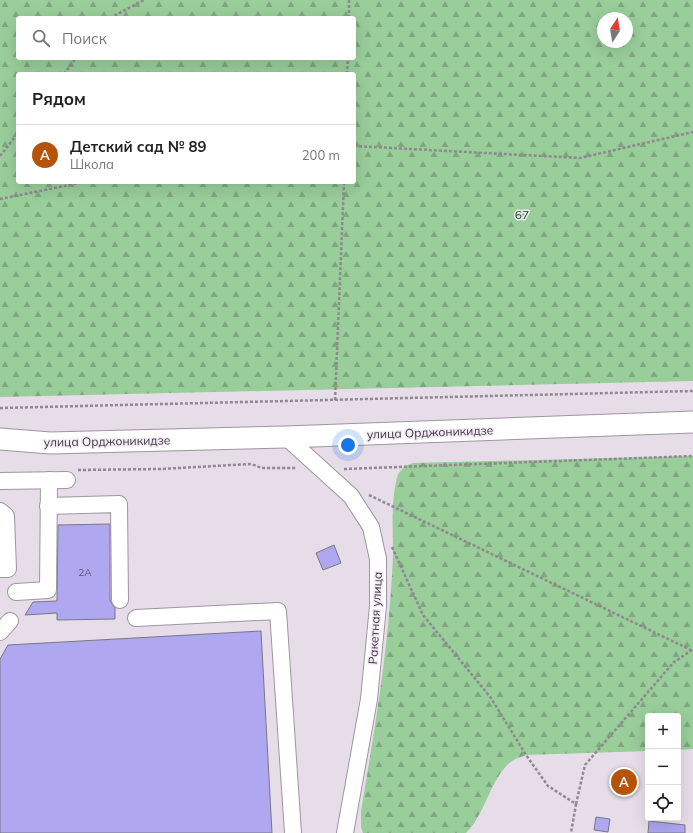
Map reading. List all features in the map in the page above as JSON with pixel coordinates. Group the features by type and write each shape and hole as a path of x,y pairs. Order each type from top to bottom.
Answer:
{"main road":[{"name":"улица Орджоникидзе","path":"0,439 50,443 286,437 693,422"}],"street":[{"name":"Ракетная улица","path":"286,437 351,496 371,527 378,559 378,606 369,699 345,833"},
{"path":"0,481 49,480 71,475"},
{"path":"16,592 48,590 49,480"},
{"path":"48,506 119,504 120,600"},
{"path":"0,511 6,516 8,569 0,569"},
{"path":"136,618 278,611 293,833"}],"path":[{"path":"114,16 144,0"},
{"path":"349,0 349,16"},
{"path":"66,72 74,60"},
{"path":"347,72 348,60"},
{"path":"356,146 580,158 693,132"},
{"path":"0,156 16,136"},
{"path":"0,199 74,184"},
{"path":"335,400 344,184"},
{"path":"0,408 693,391"},
{"path":"71,475 250,464 262,468 342,469 693,456"},
{"path":"366,494 693,650"},
{"path":"391,545 423,615 491,698 526,755 548,786 576,804"},
{"path":"571,833 585,765 674,662 693,650"}],"green space":[{"name":"67","path":"0,0 693,0 693,381 0,397"},
{"path":"693,456 693,749 681,750 681,713 645,713 645,751 526,755 514,760 505,767 499,775 473,825 466,833 363,833 361,827 361,811 387,640 390,608 394,491 398,475 406,466 413,463"}],"building":[{"path":"110,524 110,600 115,608 115,619 57,620 57,613 25,615 33,602 57,601 58,525"},
{"path":"334,545 341,563 323,570 316,553"},
{"path":"261,631 272,833 0,833 0,659 8,645"},
{"path":"596,817 610,819 608,832 594,830"},
{"path":"649,821 685,825 685,833 648,833"}],"place":[{"name":"Детский сад № 89","path":"624,782"}]}
